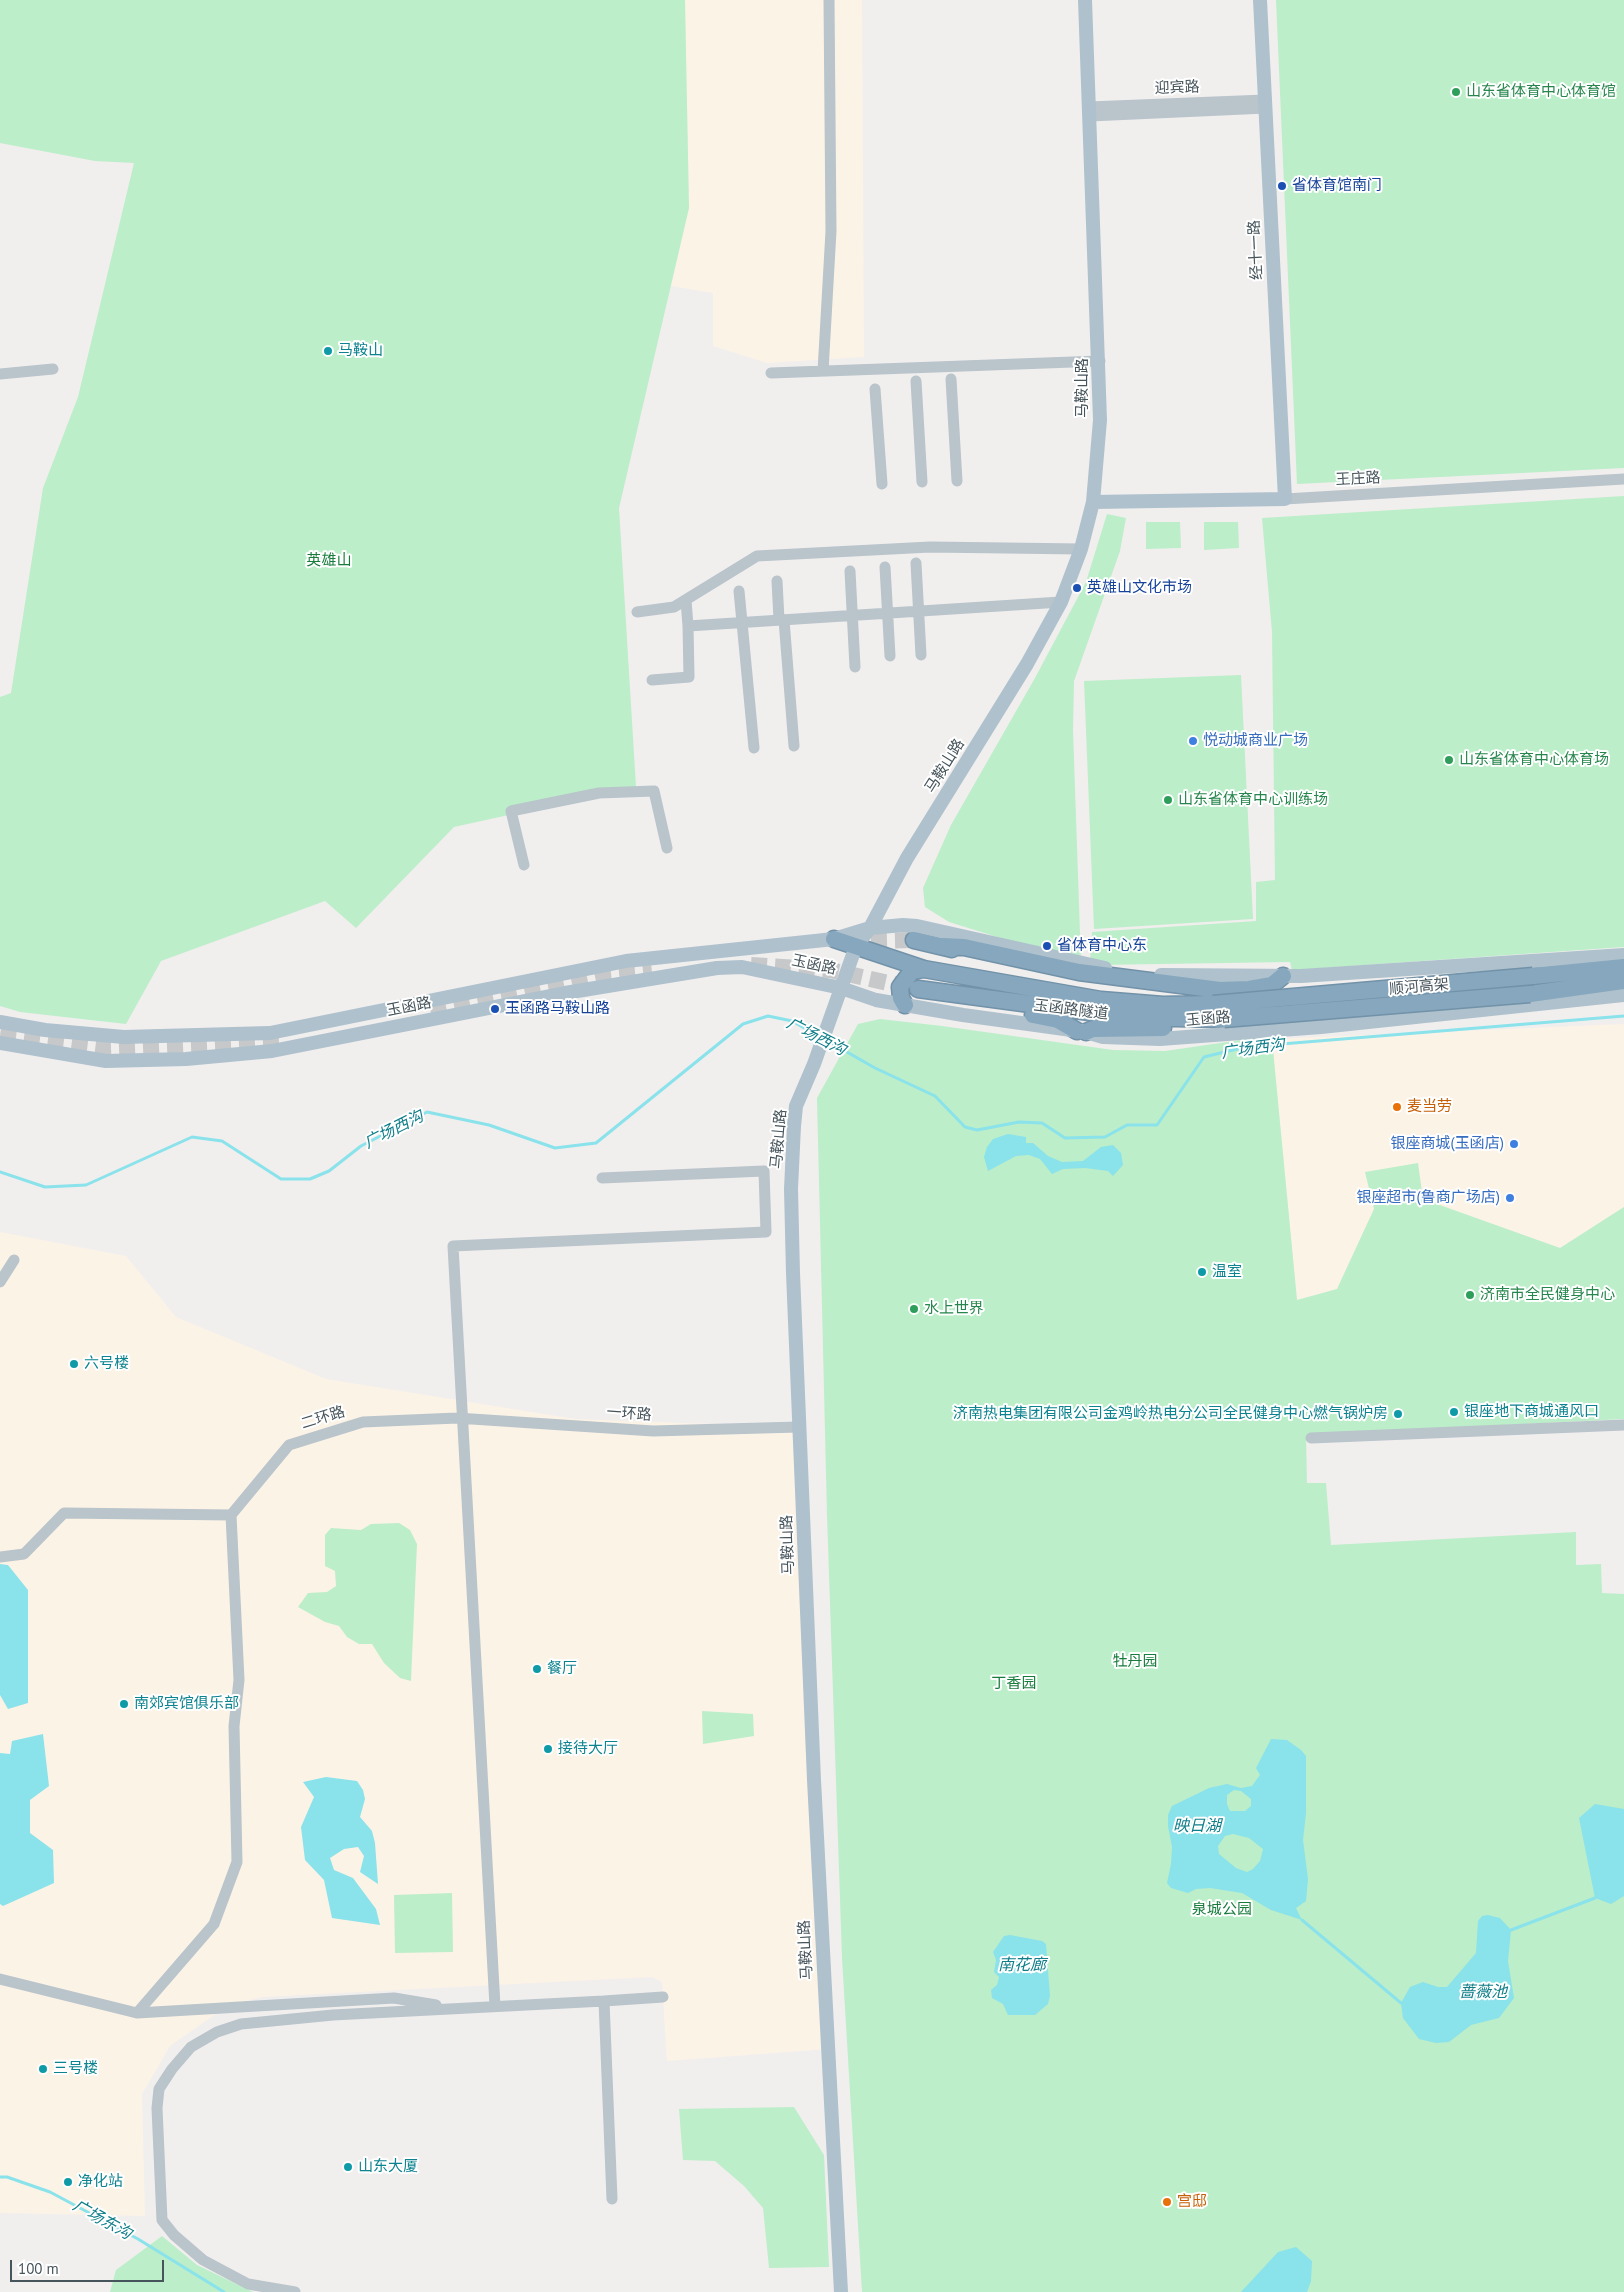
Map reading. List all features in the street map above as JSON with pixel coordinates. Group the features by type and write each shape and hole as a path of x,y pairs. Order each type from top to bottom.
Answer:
{"highway":[{"path":"834,939 924,969 1102,1000 1163,1005 1213,1004"},
{"name":"玉函路隧道","path":"914,940 1084,981 1213,1004"},
{"path":"941,946 964,947 1079,972 1220,990 1249,989 1272,985 1283,976"},
{"name":"顺河高架","path":"1213,1004 1624,967"},
{"path":"905,1005 901,998 900,987 912,971 924,969"},
{"name":"顺河高架","path":"1224,1019 1450,1002 1624,981"},
{"name":"玉函路隧道","path":"918,989 950,995 1127,1017 1224,1019"},
{"path":"950,995 1058,1020 1081,1031 1093,1029 1208,1027 1224,1019"}],"main road":[{"name":"马鞍山路","path":"841,2292 814,1780 799,1427 791,1189 796,1106 814,1064 856,946 870,928 907,858 1027,664 1062,602 1081,549 1093,502 1100,420 1100,361 1085,0"},
{"name":"经十一路","path":"1260,0 1285,499"},
{"name":"王庄路","path":"1093,502 1285,499"},
{"name":"玉函路","path":"0,1022 45,1030 124,1037 270,1033 626,961 834,939 870,928 917,926 1127,973 1199,977 1283,976 1624,955"},
{"name":"玉函路","path":"0,1043 106,1061 186,1059 272,1051 565,992 717,968 742,967 841,988 876,1000 905,1005 1081,1031 1103,1037 1160,1039 1374,1022 1624,995"},
{"path":"1367,971 1374,1022"}],"street":[{"path":"824,371 831,231 829,0"},
{"name":"迎宾路","path":"1089,112 1266,104"},
{"path":"771,373 1100,361"},
{"path":"0,374 53,369"},
{"path":"951,379 957,481"},
{"path":"916,381 922,482"},
{"path":"874,389 882,484"},
{"name":"王庄路","path":"1285,499 1624,480"},
{"path":"637,612 674,607 757,556 930,547 1081,549"},
{"path":"916,563 921,654"},
{"path":"885,567 890,656"},
{"path":"850,571 855,667"},
{"path":"777,581 794,746"},
{"path":"739,591 754,748"},
{"path":"652,680 689,677 686,600"},
{"path":"688,626 1062,602"},
{"path":"524,865 512,811 599,793 654,790 668,848"},
{"path":"495,2006 460,1418 453,1246 766,1232 764,1171 602,1178"},
{"path":"0,1282 14,1260"},
{"name":"一环路","path":"460,1418 653,1431 799,1427"},
{"name":"二环路","path":"231,1515 289,1445 363,1422 460,1418"},
{"path":"1311,1438 1624,1424"},
{"path":"0,1557 24,1554 64,1513 231,1515 239,1680 234,1726 237,1862 214,1924 137,2013"},
{"path":"0,1979 137,2013 394,1998 458,2008"},
{"path":"295,2292 248,2284 203,2260 174,2235 162,2220 157,2108 159,2089 172,2069 192,2047 217,2032 241,2024 333,2015 663,1997"},
{"path":"604,2001 612,2199"}],"shaded area":[{"path":"685,0 862,0 864,357 767,363 713,346 713,293 671,286 689,208"},
{"path":"1624,1024 1624,1207 1560,1248 1422,1199 1365,1172 1374,1209 1337,1289 1297,1300 1272,1039"},
{"path":"0,1232 126,1256 176,1317 326,1379 575,1419 792,1427 828,2049 667,2061 662,1982 652,1977 262,1997 227,2006 170,2046 142,2094 145,2216 0,2213"}],"green space":[{"name":"英雄山","path":"0,0 685,0 689,208 619,508 636,787 454,827 356,928 325,901 161,961 126,1024 20,1012 0,1006 0,697 11,693 43,488 78,397 134,163 95,161 0,143"},
{"path":"1276,0 1624,0 1624,468 1297,484"},
{"name":"山东省体育中心体育场","path":"1624,496 1624,947 1292,970 1290,962 1096,965 1090,963 1092,932 1256,921 1256,882 1275,880 1272,632 1262,518"},
{"path":"1107,514 1126,518 1120,551 1074,681 1073,730 1081,963 949,922 925,907 923,888 951,825 1035,678 1086,582"},
{"path":"1146,522 1180,522 1181,548 1146,549"},
{"path":"1204,522 1238,522 1239,548 1204,550"},
{"name":"山东省体育中心训练场","path":"1241,675 1253,919 1094,929 1084,681"},
{"name":"泉城公园","path":"880,1019 1113,1050 1165,1051 1248,1039 1272,1039 1297,1300 1337,1289 1374,1209 1365,1172 1418,1163 1423,1199 1560,1248 1624,1207 1624,1419 1306,1435 1307,1483 1326,1483 1331,1545 1576,1532 1576,1565 1601,1564 1602,1593 1624,1594 1624,2292 862,2292 842,1958 827,1515 817,1098 858,1024"},
{"path":"399,1523 410,1530 417,1544 411,1681 400,1678 384,1663 372,1644 359,1644 347,1637 339,1626 325,1622 298,1607 308,1593 327,1592 336,1586 335,1571 325,1566 325,1535 331,1528 361,1530 371,1524"},
{"path":"702,1711 753,1714 754,1736 703,1744"},
{"path":"452,1893 453,1952 395,1953 394,1895"},
{"path":"794,2107 824,2155 829,2267 769,2268 763,2208 744,2186 715,2161 683,2160 679,2109"},
{"path":"162,2236 197,2265 253,2292 110,2292 116,2270"}],"water":[{"path":"1008,1134 1026,1137 1026,1143 1033,1143 1048,1156 1062,1162 1083,1161 1101,1147 1113,1145 1121,1153 1123,1165 1113,1176 1108,1171 1085,1168 1063,1169 1052,1174 1040,1159 1029,1155 1016,1156 988,1171 984,1157 987,1147 993,1139"},
{"path":"0,1564 8,1565 28,1590 28,1703 8,1709 0,1695"},
{"path":"43,1734 49,1786 30,1800 30,1833 53,1850 54,1883 3,1906 0,1904 0,1753 10,1754 12,1741"},
{"name":"映日湖","path":"1271,1739 1287,1740 1306,1756 1306,1813 1303,1840 1308,1879 1306,1901 1296,1908 1302,1920 1271,1910 1242,1893 1210,1888 1196,1889 1188,1893 1171,1888 1167,1883 1172,1847 1168,1815 1172,1806 1209,1788 1227,1784 1241,1788 1252,1786 1260,1775 1256,1768","holes":["1234,1790 1241,1791 1251,1799 1251,1806 1245,1811 1230,1811 1227,1804 1227,1795","1233,1834 1249,1838 1263,1849 1260,1861 1253,1869 1247,1872 1236,1868 1219,1854 1218,1846 1225,1836"]},
{"path":"326,1777 357,1781 363,1790 365,1799 360,1817 372,1831 375,1843 378,1884 360,1872 364,1856 358,1847 344,1849 330,1858 334,1870 353,1878 376,1909 380,1925 332,1918 324,1880 305,1860 301,1827 314,1797 303,1782"},
{"path":"1595,1804 1624,1809 1624,1896 1611,1904 1595,1898 1579,1818"},
{"name":"蔷薇池","path":"1488,1915 1500,1918 1511,1930 1508,1961 1514,1998 1499,2018 1471,2025 1449,2042 1436,2043 1419,2039 1403,2018 1401,2003 1410,1987 1423,1982 1438,1987 1447,1987 1476,1953 1478,1921 1482,1916"},
{"name":"南花廊","path":"1010,1935 1042,1941 1046,1944 1050,1996 1048,2004 1035,2015 1008,2015 1003,2004 992,1998 991,1990 997,1985 999,1977 994,1972 996,1960 993,1952 1004,1936"},
{"path":"1296,2247 1312,2261 1311,2281 1307,2292 1241,2292 1278,2252"}],"waterway":[{"name":"广场西沟","path":"0,1172 45,1187 86,1185 192,1137 222,1141 281,1179 310,1179 329,1171 361,1146 427,1112 489,1125 555,1148 596,1143 743,1024 768,1016 792,1021 820,1037"},
{"name":"广场西沟","path":"826,1040 875,1068 935,1096 965,1127 977,1130 1019,1122 1042,1123 1065,1138 1105,1137 1127,1125 1157,1125 1204,1057 1245,1047 1624,1016"},
{"path":"1511,1930 1595,1898"},
{"path":"1302,1920 1401,2003"},
{"name":"广场东沟","path":"0,2177 7,2177 50,2192 138,2239 224,2292"}],"tunnel":[{"path":"847,942 914,940"},
{"path":"751,965 830,970 915,989"},
{"path":"431,1013 602,978 652,973"},
{"path":"0,1036 108,1050 279,1043"}],"place":[{"name":"山东省体育中心体育馆","path":"1456,92"},
{"name":"省体育馆南门","path":"1282,186"},
{"name":"马鞍山","path":"328,351"},
{"name":"英雄山文化市场","path":"1077,588"},
{"name":"悦动城商业广场","path":"1193,741"},
{"name":"山东省体育中心体育场","path":"1449,760"},
{"name":"山东省体育中心训练场","path":"1168,800"},
{"name":"省体育中心东","path":"1047,946"},
{"name":"玉函路马鞍山路","path":"495,1009"},
{"name":"麦当劳","path":"1397,1107"},
{"name":"银座商城(玉函店)","path":"1514,1144"},
{"name":"银座超市(鲁商广场店)","path":"1510,1198"},
{"name":"温室","path":"1202,1272"},
{"name":"济南市全民健身中心","path":"1470,1295"},
{"name":"水上世界","path":"914,1309"},
{"name":"六号楼","path":"74,1364"},
{"name":"银座地下商城通风口","path":"1454,1412"},
{"name":"济南热电集团有限公司金鸡岭热电分公司全民健身中心燃气锅炉房","path":"1398,1414"},
{"name":"餐厅","path":"537,1669"},
{"name":"南郊宾馆俱乐部","path":"124,1704"},
{"name":"接待大厅","path":"548,1749"},
{"name":"三号楼","path":"43,2069"},
{"name":"山东大厦","path":"348,2167"},
{"name":"净化站","path":"68,2182"},
{"name":"宫邸","path":"1167,2202"}],"park label":[{"name":"牡丹园","path":"1135,1662"},
{"name":"丁香园","path":"1014,1684"}]}
